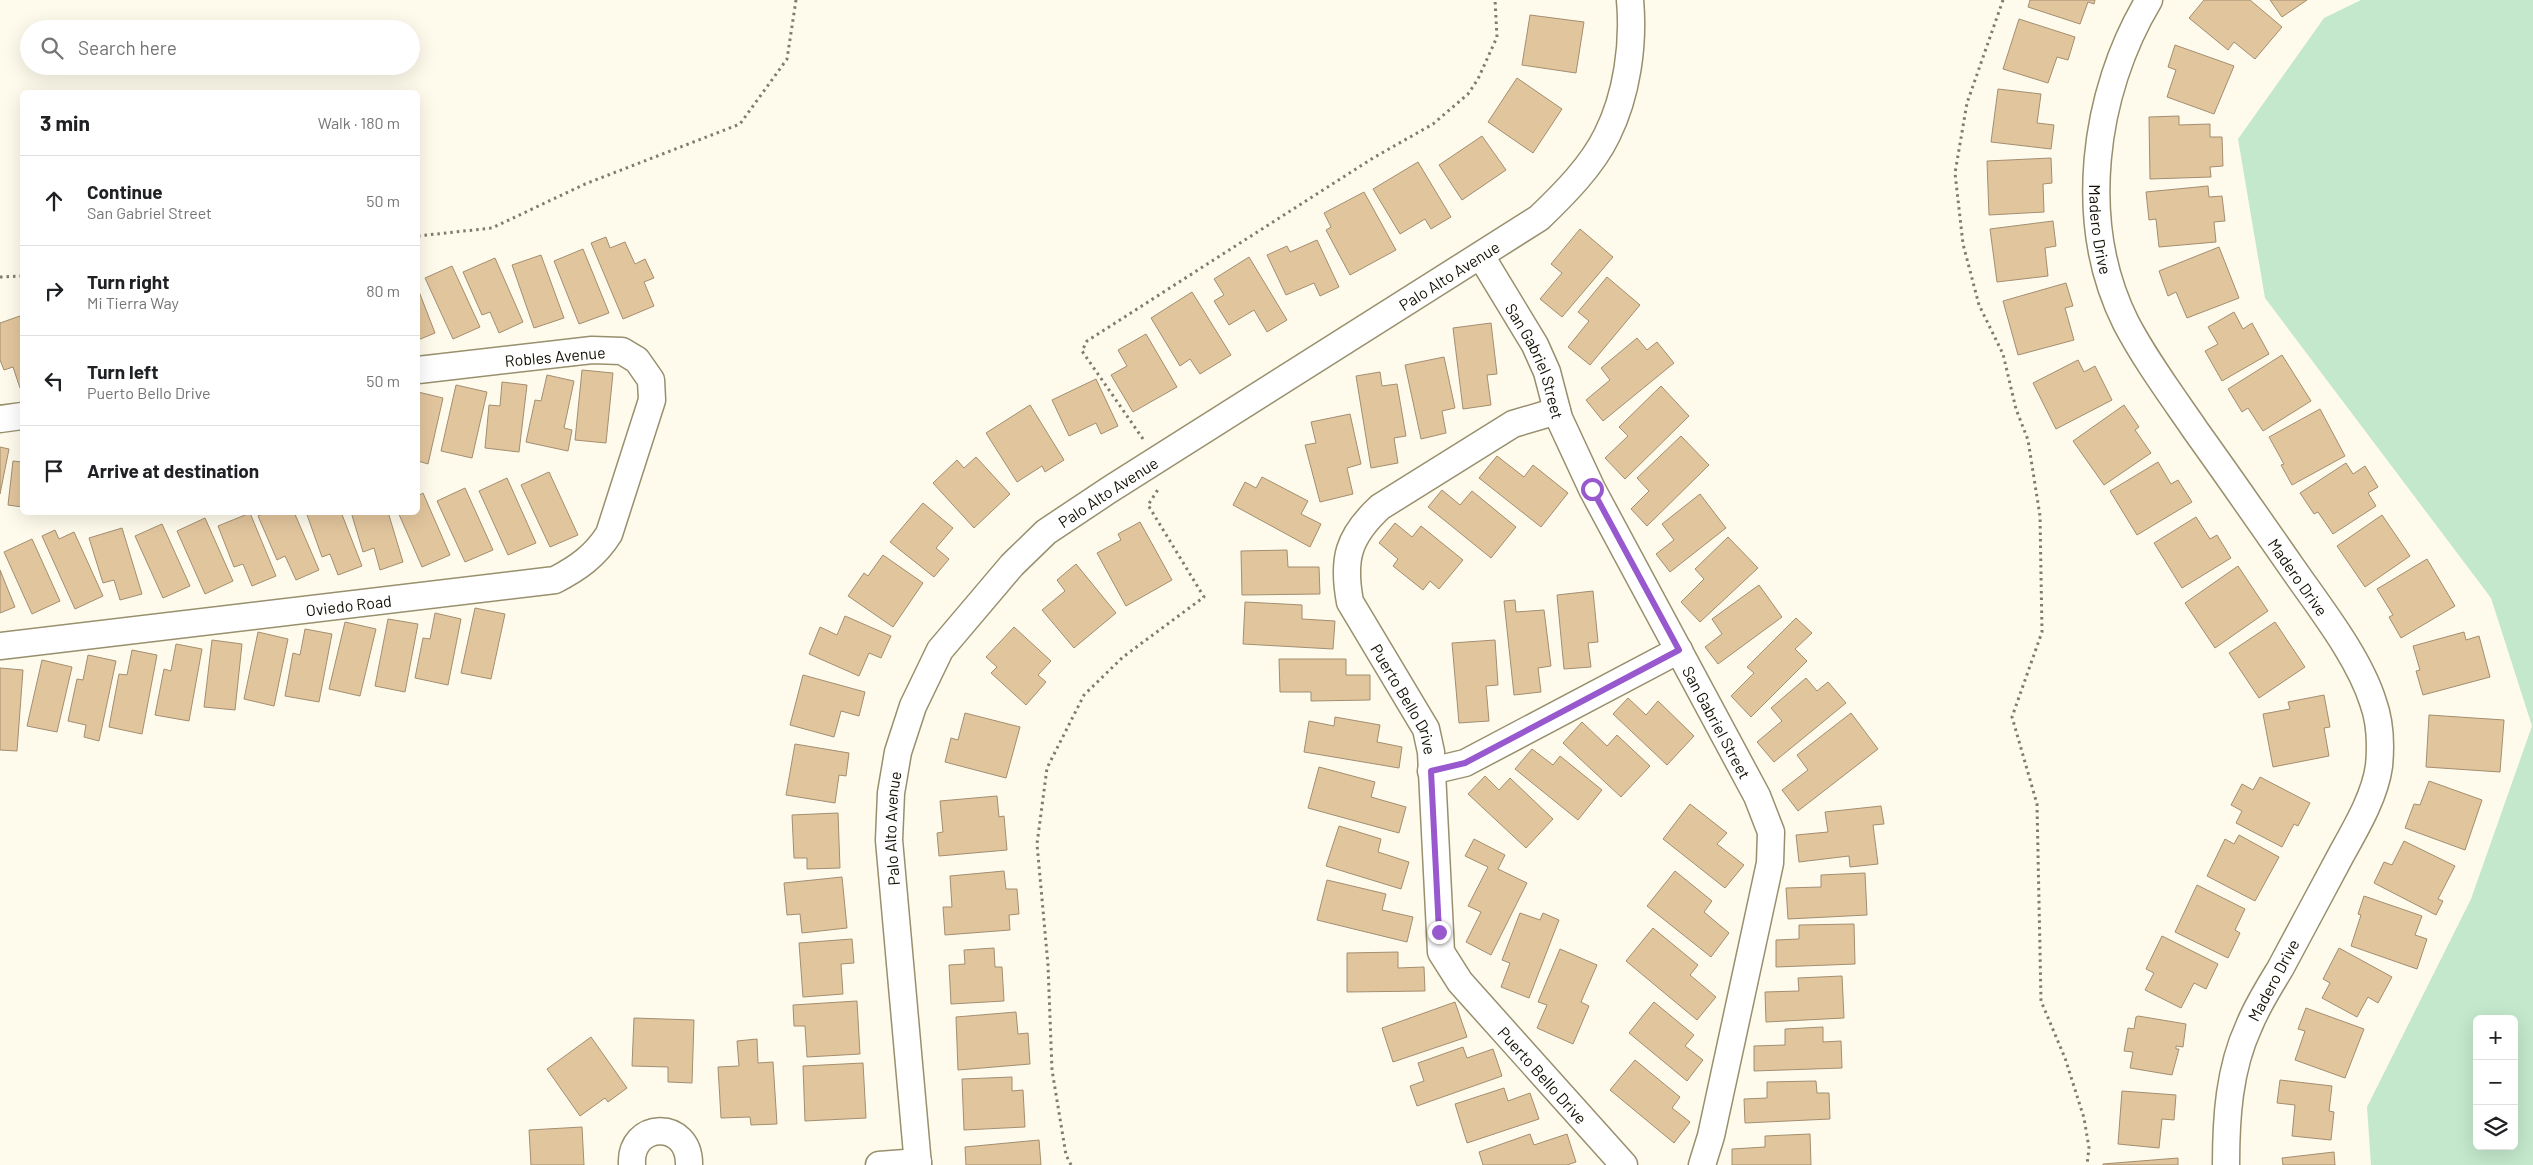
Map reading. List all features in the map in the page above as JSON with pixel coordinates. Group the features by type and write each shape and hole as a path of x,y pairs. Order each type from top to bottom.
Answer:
{"street":[{"name":"Palo Alto Avenue","path":"918,1163 889,840 891,793 898,752 913,706 940,650 1012,565 1046,532 1157,459 1539,218 1565,193 1607,136 1621,98 1630,54 1630,0"},
{"name":"Madero Drive","path":"2149,0 2129,36 2113,81 2101,128 2097,183 2099,228 2107,271 2125,320 2151,366 2313,599 2362,673 2374,703 2380,737 2379,768 2369,798 2351,837 2248,1027 2236,1065 2226,1116 2226,1165"},
{"name":"San Gabriel Street","path":"1480,256 1534,345 1547,372 1557,411 1592,489 1757,796 1771,832 1772,847 1711,1136 1702,1165"},
{"name":"Robles Avenue","path":"420,370 592,350 622,351 637,360 651,380 652,400 631,466"},
{"name":"Puerto Bello Drive","path":"1557,411 1514,424 1380,507 1364,522 1353,539 1346,560 1346,583 1350,602 1426,729 1431,752 1441,952 1460,982 1624,1165"},
{"path":"0,418 20,416"},
{"name":"Oviedo Road","path":"0,646 555,580 576,570 597,552 609,534 631,466"},
{"path":"1431,771 1465,763 1679,650"},
{"path":"632,1165 631,1156 640,1139 656,1131 665,1131 681,1139 686,1146 689,1165"},
{"path":"879,1165 918,1163"}],"path":[{"path":"420,236 492,228 585,184 740,124 787,59 796,0"},
{"path":"1071,1165 1066,1155 1052,1070 1048,965 1036,844 1047,768 1084,695 1124,657 1204,597 1148,505 1164,480 1157,459 1082,351 1087,341 1373,158 1433,124 1468,94 1478,79 1498,37 1495,0"},
{"path":"2003,0 1967,103 1955,173 1963,244 1978,305 2003,354 2016,409 2028,440 2040,516 2042,632 2012,717 2037,804 2041,1001 2065,1058 2084,1118 2089,1148 2087,1165"},
{"path":"0,277 20,276"}],"green space":[{"path":"2361,0 2533,0 2533,1165 2371,1165 2367,1107 2471,899 2532,726 2491,598 2265,298 2238,139 2324,18"}],"building":[{"path":"2030,0 2095,0 2094,4 2088,2 2080,24 2028,7"},
{"path":"2204,0 2250,0 2282,27 2255,59 2234,42 2228,50 2189,18"},
{"path":"2270,0 2307,0 2282,17"},
{"path":"1530,15 1584,22 1576,73 1522,65"},
{"path":"2019,19 2075,37 2068,60 2057,57 2048,83 2003,69"},
{"path":"2175,45 2234,66 2214,114 2167,97 2176,70 2168,67"},
{"path":"1517,78 1562,109 1533,153 1488,122"},
{"path":"1998,89 2041,94 2037,123 2054,125 2051,149 1991,142"},
{"path":"2179,116 2179,125 2210,124 2210,137 2222,137 2223,166 2210,167 2211,177 2150,179 2149,117"},
{"path":"1482,136 1506,170 1462,200 1439,165"},
{"path":"2051,158 2052,183 2043,184 2044,212 1989,215 1987,161"},
{"path":"1418,162 1451,217 1431,229 1425,219 1400,234 1373,189"},
{"path":"2208,186 2209,197 2222,196 2225,221 2214,222 2216,242 2159,247 2156,219 2149,220 2146,192"},
{"path":"1364,192 1396,250 1350,275 1326,230 1331,227 1324,213"},
{"path":"2053,221 2056,246 2045,248 2048,276 1997,282 1990,229"},
{"path":"1580,229 1613,257 1562,317 1540,299 1562,273 1551,264"},
{"path":"606,237 610,248 625,242 635,264 645,259 654,278 644,282 654,306 623,319 591,243"},
{"path":"1317,240 1339,287 1320,296 1314,283 1286,295 1267,255 1287,246 1290,252"},
{"path":"2219,247 2239,298 2187,318 2176,292 2168,296 2159,271"},
{"path":"583,249 609,313 579,324 554,261"},
{"path":"541,255 564,318 534,328 512,265"},
{"path":"1249,257 1287,320 1267,332 1254,310 1229,325 1214,301 1224,295 1214,279"},
{"path":"495,258 523,322 499,333 490,312 482,315 463,272"},
{"path":"452,266 480,327 453,339 425,278"},
{"path":"1607,277 1640,305 1590,365 1568,347 1589,321 1578,312"},
{"path":"2066,283 2073,306 2065,308 2074,340 2018,355 2003,301"},
{"path":"1192,292 1231,355 1200,374 1190,359 1180,366 1151,318"},
{"path":"420,294 435,333 420,339"},
{"path":"2234,312 2243,329 2252,323 2269,354 2222,381 2205,351 2218,344 2208,327"},
{"path":"20,316 20,388 13,367 4,370 0,360 0,323"},
{"path":"1491,323 1497,374 1487,375 1491,405 1463,409 1453,328"},
{"path":"1146,334 1177,387 1133,412 1111,375 1127,366 1118,350"},
{"path":"1637,338 1647,350 1657,342 1674,363 1603,421 1586,400 1610,380 1601,368"},
{"path":"2282,355 2311,401 2263,431 2248,408 2242,412 2228,389"},
{"path":"1444,357 1455,408 1442,411 1446,433 1421,439 1405,365"},
{"path":"2078,360 2084,372 2095,366 2112,400 2056,429 2033,383"},
{"path":"582,370 613,373 606,443 575,440"},
{"path":"1380,372 1382,386 1397,384 1406,436 1394,438 1398,463 1371,468 1356,376"},
{"path":"547,375 574,381 564,428 572,430 568,451 526,442 535,400 541,401"},
{"path":"1096,379 1118,426 1101,434 1096,423 1069,436 1052,400"},
{"path":"502,382 527,385 519,452 485,448 489,405 500,406"},
{"path":"456,385 487,392 472,458 441,451"},
{"path":"1661,386 1689,416 1625,479 1605,458 1628,436 1619,427"},
{"path":"420,392 443,398 428,464 420,462"},
{"path":"1030,405 1064,460 1045,472 1042,466 1017,482 986,433"},
{"path":"2124,405 2139,427 2135,430 2151,453 2104,485 2073,441"},
{"path":"2320,409 2345,456 2292,485 2281,465 2284,464 2269,437"},
{"path":"1350,414 1361,464 1347,468 1353,494 1320,502 1305,445 1316,443 1311,422"},
{"path":"1681,436 1709,465 1647,526 1631,509 1649,491 1637,478"},
{"path":"0,447 9,449 0,494"},
{"path":"1497,456 1524,477 1533,465 1568,493 1541,527 1479,478"},
{"path":"976,457 1010,494 974,528 933,483 957,460 964,468"},
{"path":"13,461 20,462 20,507 8,505"},
{"path":"2158,462 2171,484 2178,480 2192,502 2137,535 2110,491"},
{"path":"2346,463 2353,474 2365,466 2378,487 2368,493 2376,506 2333,534 2318,512 2314,514 2300,493"},
{"path":"549,472 578,535 550,547 521,485"},
{"path":"1262,477 1308,501 1301,514 1321,524 1310,547 1233,505 1245,482 1256,488"},
{"path":"507,478 536,543 508,555 479,491"},
{"path":"465,488 493,550 465,562 437,501"},
{"path":"1442,490 1460,505 1472,491 1516,527 1491,558 1428,507"},
{"path":"423,493 450,555 422,567 399,515 420,515 420,495"},
{"path":"1700,494 1726,528 1670,572 1656,554 1674,540 1662,524"},
{"path":"923,503 953,528 936,548 949,559 934,577 890,542"},
{"path":"245,515 251,515 276,576 252,586 243,564 234,567 218,526"},
{"path":"295,515 319,570 296,580 285,556 277,560 258,516"},
{"path":"307,515 342,515 362,566 338,575 330,554 322,557"},
{"path":"352,515 389,515 403,562 380,570 374,548 363,552"},
{"path":"2382,515 2410,556 2365,587 2337,546"},
{"path":"2196,517 2210,539 2217,535 2231,558 2182,588 2154,543"},
{"path":"205,518 233,581 205,594 177,531"},
{"path":"1140,522 1172,580 1126,606 1097,553 1121,540 1118,534"},
{"path":"1395,523 1412,537 1421,526 1463,560 1439,589 1430,581 1423,590 1393,566 1398,559 1379,543"},
{"path":"162,524 190,586 163,598 135,536"},
{"path":"122,528 142,594 120,600 114,580 103,583 89,538"},
{"path":"55,530 59,539 74,532 103,596 75,609 42,536"},
{"path":"1728,537 1758,568 1700,622 1681,602 1704,579 1695,569"},
{"path":"32,539 60,601 32,614 4,552"},
{"path":"1287,550 1288,567 1319,567 1320,594 1242,595 1241,551"},
{"path":"883,555 923,583 893,627 848,596 864,573 868,576"},
{"path":"2427,559 2455,606 2401,638 2389,617 2393,615 2377,589"},
{"path":"1076,564 1116,613 1074,648 1042,610 1065,591 1057,580"},
{"path":"2238,566 2268,611 2215,648 2185,603"},
{"path":"0,570 15,607 0,613"},
{"path":"1759,585 1782,617 1718,664 1705,647 1722,634 1712,619"},
{"path":"1593,591 1598,642 1588,643 1591,667 1564,669 1557,595"},
{"path":"1515,600 1516,612 1544,610 1551,666 1538,668 1541,692 1514,695 1504,601"},
{"path":"1245,602 1302,605 1302,619 1335,621 1333,649 1243,644"},
{"path":"475,608 505,614 491,679 461,673"},
{"path":"435,613 461,619 448,685 415,678 423,638 430,639"},
{"path":"845,616 891,636 881,658 869,653 859,676 809,654 820,627 837,635"},
{"path":"1796,618 1812,633 1795,649 1807,661 1751,717 1731,696 1754,673 1747,667"},
{"path":"388,619 418,624 405,692 375,686"},
{"path":"345,622 376,629 360,696 329,689"},
{"path":"2275,622 2305,667 2259,698 2229,653"},
{"path":"1014,627 1051,661 1038,675 1046,682 1026,705 991,673 997,667 986,657"},
{"path":"305,629 332,634 319,702 285,696 293,653 300,655"},
{"path":"258,632 288,639 274,706 244,699"},
{"path":"2464,632 2466,640 2479,636 2490,677 2423,695 2416,671 2420,670 2413,646"},
{"path":"212,640 242,644 235,710 204,707"},
{"path":"1495,640 1498,685 1486,686 1489,721 1459,723 1452,643"},
{"path":"176,644 202,649 189,721 155,715 164,669 171,671"},
{"path":"132,650 157,655 142,734 109,727 119,674 127,675"},
{"path":"88,655 116,661 99,741 84,737 86,725 68,721 77,679 83,680"},
{"path":"1279,659 1346,659 1346,675 1370,675 1370,700 1311,701 1311,692 1280,692"},
{"path":"42,660 72,667 57,732 27,726"},
{"path":"0,668 23,670 17,751 0,750"},
{"path":"803,675 865,692 859,716 841,711 834,737 790,725"},
{"path":"1806,678 1817,691 1828,682 1846,703 1774,762 1757,742 1782,721 1771,708"},
{"path":"2324,695 2330,727 2324,728 2329,756 2273,767 2263,714 2290,709 2288,702"},
{"path":"1628,698 1646,715 1658,701 1694,736 1667,765 1613,714"},
{"path":"965,713 1020,727 1006,778 945,762 951,738 958,740"},
{"path":"1851,713 1878,749 1798,811 1782,790 1808,770 1797,755"},
{"path":"2429,715 2504,720 2500,772 2426,767"},
{"path":"1335,717 1380,725 1377,742 1402,747 1399,768 1304,752 1309,721 1334,726"},
{"path":"1582,722 1607,746 1617,735 1650,766 1621,797 1563,743"},
{"path":"795,744 849,753 846,776 839,775 835,803 786,795"},
{"path":"1532,749 1553,765 1560,756 1602,790 1578,820 1515,769"},
{"path":"1319,767 1375,782 1371,797 1406,807 1399,833 1308,808"},
{"path":"1485,776 1499,790 1510,778 1553,819 1526,848 1468,794"},
{"path":"2260,777 2310,803 2298,826 2294,824 2282,847 2236,823 2242,811 2231,805 2242,784 2253,790"},
{"path":"2429,781 2482,800 2465,850 2405,828 2414,804 2420,805"},
{"path":"997,796 999,817 1004,816 1007,850 939,856 937,833 943,832 940,801"},
{"path":"1690,804 1727,833 1717,844 1744,865 1725,888 1663,839"},
{"path":"1881,806 1884,824 1873,825 1878,864 1850,867 1849,856 1799,862 1796,835 1828,832 1825,812"},
{"path":"838,813 840,868 807,869 807,858 794,858 792,815"},
{"path":"1339,826 1381,839 1378,852 1409,862 1401,889 1326,866"},
{"path":"2239,835 2279,857 2255,901 2207,876 2225,839 2234,844"},
{"path":"1474,839 1505,855 1498,869 1527,883 1491,955 1466,942 1481,912 1468,906 1488,867 1465,856"},
{"path":"2404,841 2455,866 2438,899 2443,901 2436,915 2374,883 2384,862 2392,865"},
{"path":"1004,871 1006,889 1017,889 1019,914 1009,915 1010,930 945,935 943,907 952,907 950,876"},
{"path":"1675,871 1712,901 1704,912 1729,933 1711,957 1647,906"},
{"path":"1865,873 1867,915 1788,919 1786,888 1821,887 1821,875"},
{"path":"842,877 847,928 802,933 800,914 787,915 784,883"},
{"path":"1327,880 1386,894 1382,910 1413,917 1407,942 1317,920"},
{"path":"2197,885 2245,909 2235,930 2240,933 2228,958 2175,932"},
{"path":"2364,896 2422,916 2415,935 2427,939 2417,969 2351,946 2361,915 2358,914"},
{"path":"1520,913 1540,920 1543,913 1559,920 1529,998 1501,987 1510,963 1502,960"},
{"path":"1854,924 1855,964 1776,967 1776,940 1799,939 1799,925"},
{"path":"1653,928 1698,965 1690,975 1716,997 1697,1020 1626,961"},
{"path":"2162,936 2218,964 2206,989 2194,983 2181,1008 2145,990 2154,973 2146,969"},
{"path":"852,939 854,963 841,964 843,994 803,997 799,943"},
{"path":"994,948 995,967 1002,967 1004,1001 951,1004 949,965 965,964 964,950"},
{"path":"2339,948 2392,977 2378,1003 2368,997 2357,1017 2322,998 2330,983 2323,979"},
{"path":"1560,949 1597,965 1581,1002 1589,1006 1573,1044 1537,1028 1547,1005 1538,1002"},
{"path":"1398,952 1398,968 1424,967 1425,991 1347,992 1347,953"},
{"path":"1842,976 1844,1018 1766,1022 1765,992 1799,991 1798,978"},
{"path":"857,1001 860,1054 807,1057 805,1026 794,1026 793,1005"},
{"path":"1455,1002 1467,1037 1393,1062 1382,1028"},
{"path":"1654,1002 1694,1035 1685,1046 1703,1060 1687,1081 1629,1033"},
{"path":"2306,1008 2364,1029 2345,1078 2295,1060 2305,1031 2298,1029"},
{"path":"1016,1012 1018,1034 1028,1033 1030,1064 958,1070 956,1017"},
{"path":"2136,1017 2186,1024 2183,1047 2176,1046 2176,1049 2179,1049 2172,1075 2130,1068 2133,1052 2124,1051 2128,1028 2134,1029"},
{"path":"634,1018 694,1020 692,1083 668,1082 668,1067 632,1066"},
{"path":"1823,1027 1823,1042 1841,1041 1842,1068 1754,1071 1754,1046 1785,1045 1785,1029"},
{"path":"591,1037 627,1088 608,1102 605,1098 580,1116 547,1069"},
{"path":"757,1039 758,1063 773,1062 777,1124 751,1125 750,1117 721,1118 718,1067 739,1066 737,1041"},
{"path":"1463,1047 1467,1058 1493,1049 1502,1076 1417,1106 1410,1086 1424,1081 1418,1063"},
{"path":"1635,1060 1680,1097 1672,1108 1690,1122 1674,1143 1610,1090"},
{"path":"863,1063 866,1118 805,1121 803,1066"},
{"path":"1012,1077 1012,1091 1023,1090 1025,1127 964,1130 962,1079"},
{"path":"2280,1080 2332,1086 2329,1111 2334,1112 2331,1140 2292,1136 2295,1105 2277,1103"},
{"path":"1816,1081 1817,1093 1829,1093 1830,1119 1745,1123 1744,1099 1767,1098 1767,1082"},
{"path":"1504,1088 1508,1101 1530,1093 1539,1119 1467,1143 1455,1104"},
{"path":"2122,1091 2176,1095 2174,1120 2162,1119 2159,1148 2118,1144"},
{"path":"582,1127 584,1165 531,1165 529,1130"},
{"path":"1530,1134 1534,1145 1567,1134 1576,1162 1567,1165 1483,1165 1479,1152"},
{"path":"1810,1134 1811,1165 1732,1165 1732,1149 1765,1147 1765,1136"},
{"path":"1039,1140 1041,1165 966,1165 965,1147"},
{"path":"2334,1152 2335,1165 2283,1165 2282,1158"},
{"path":"2178,1158 2178,1165 2103,1165 2103,1164"}],"route":[{"path":"1439,932 1431,771 1465,763 1679,650 1592,489"}]}
